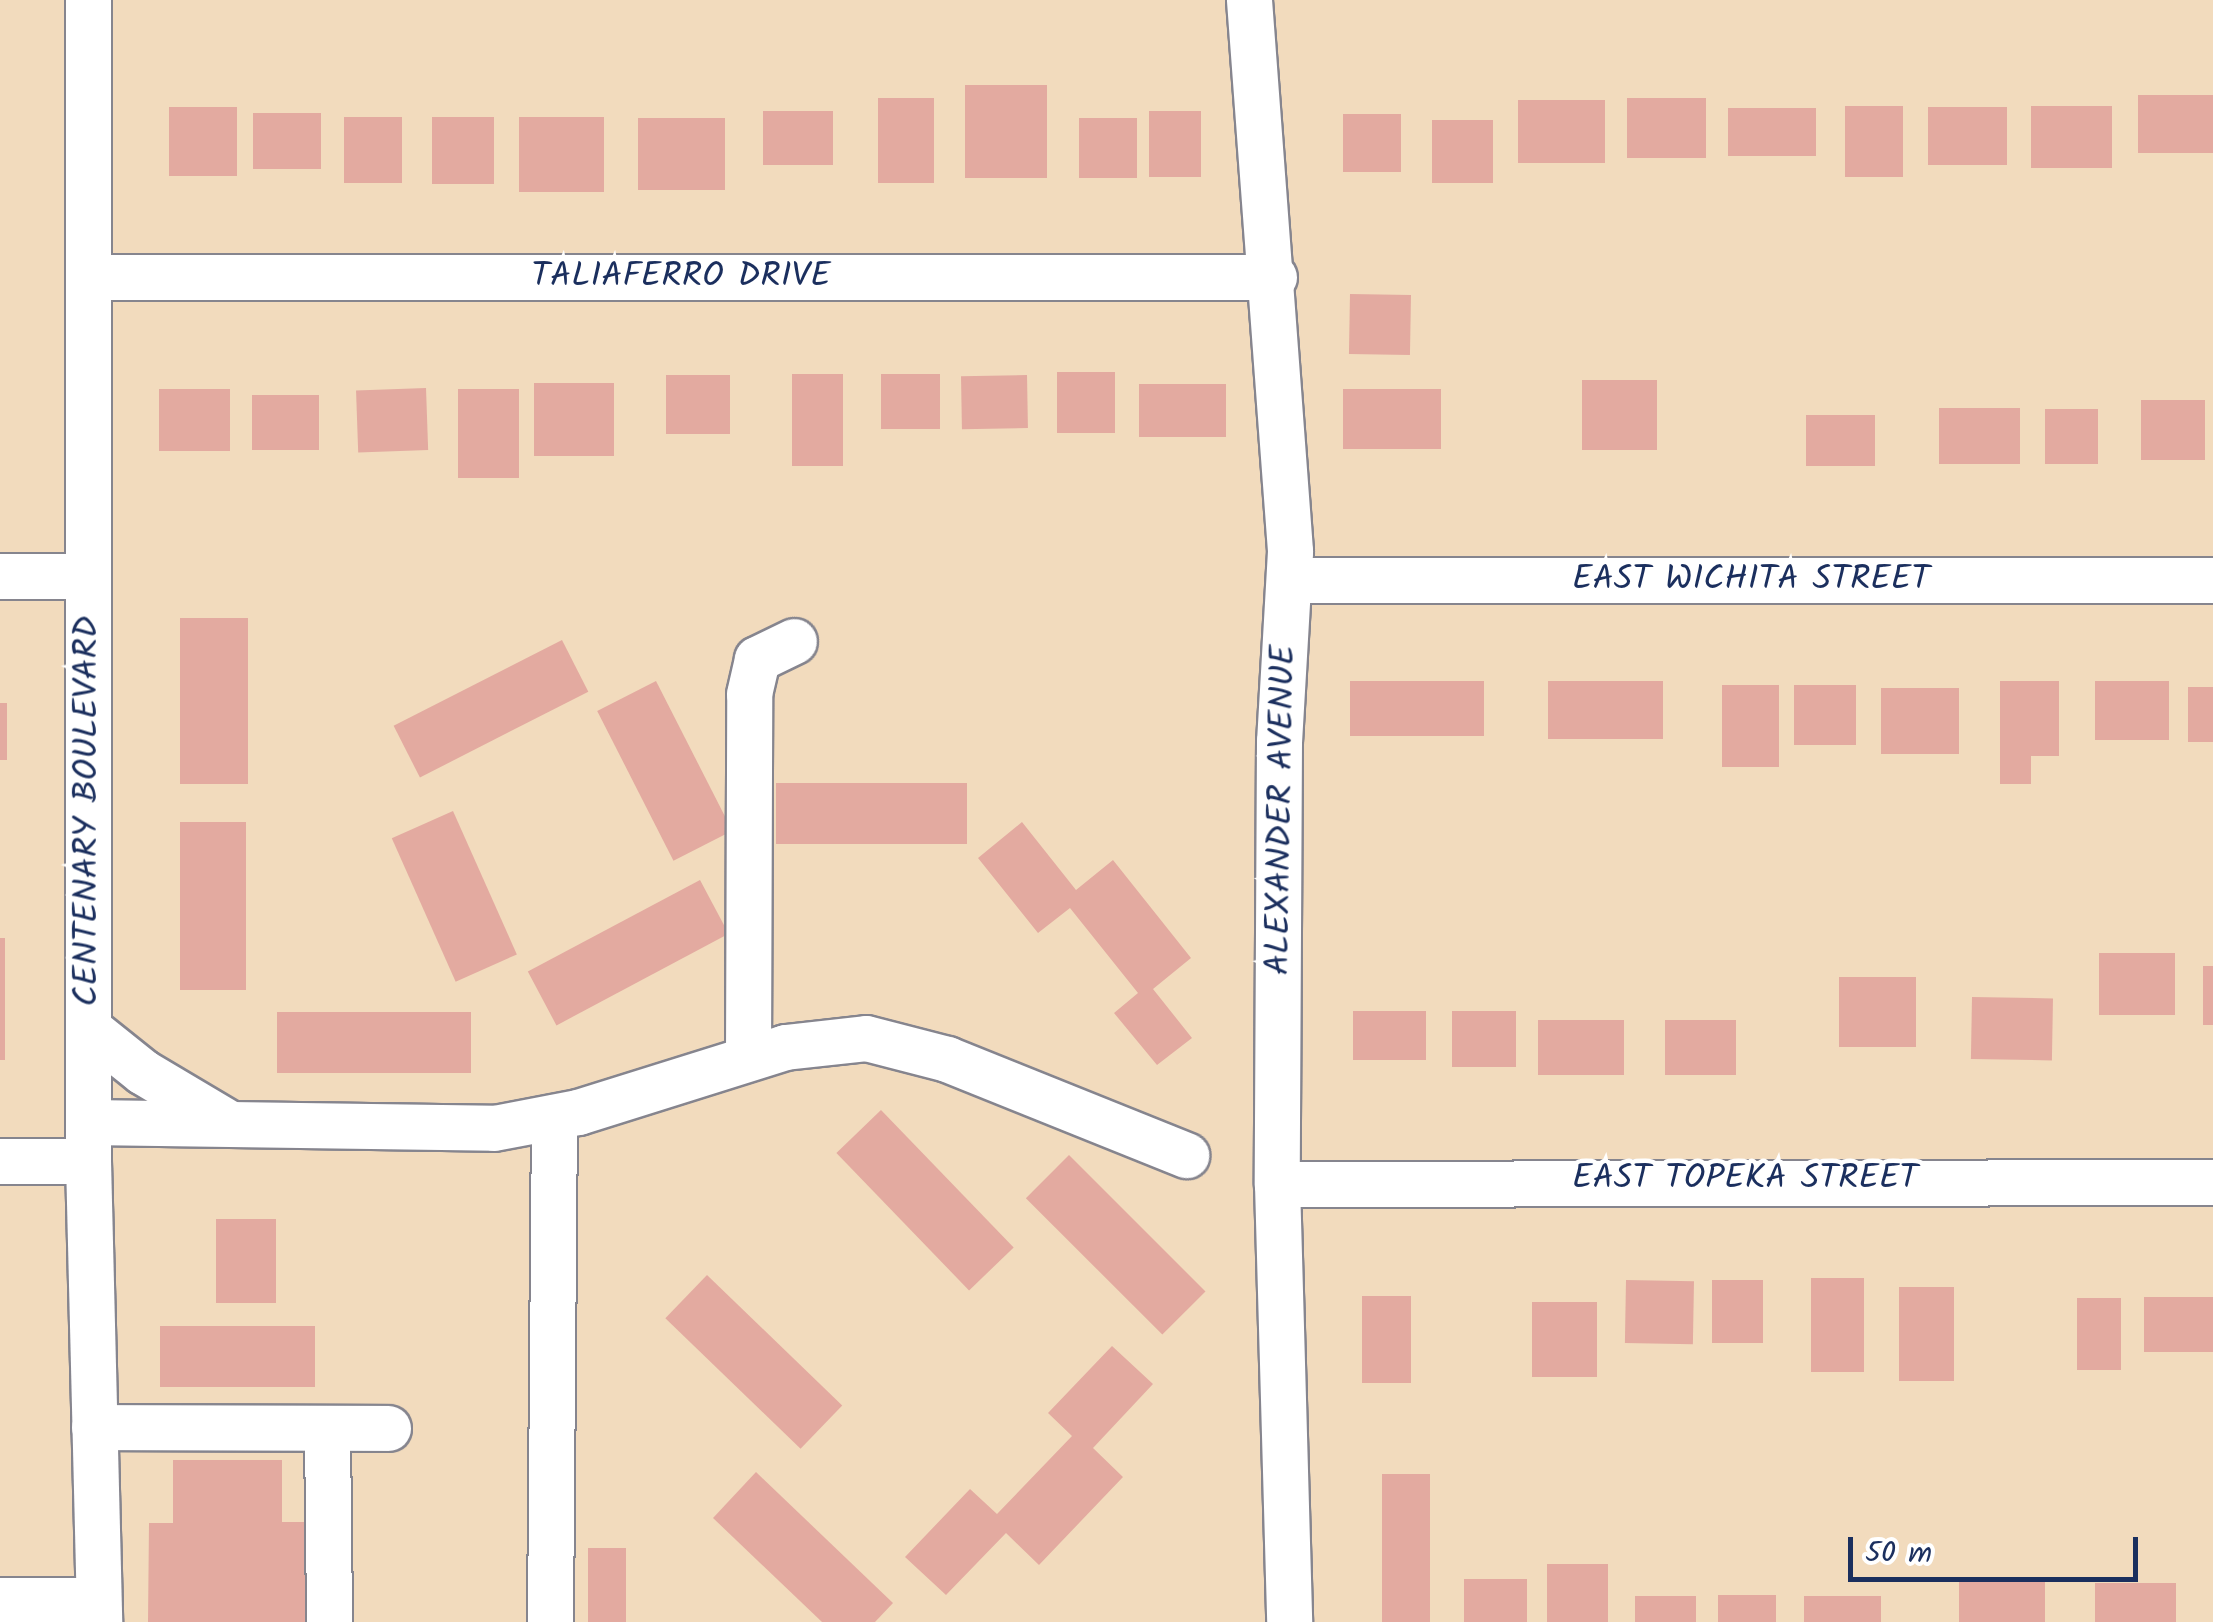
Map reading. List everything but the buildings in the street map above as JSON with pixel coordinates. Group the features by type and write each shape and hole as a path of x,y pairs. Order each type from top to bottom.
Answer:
{"street":[{"name":"CENTENARY BOULEVARD","path":"88,0 88,1141 98,1611"},
{"name":"ALEXANDER AVENUE","path":"1259,1 1289,580 1279,741 1277,1184 1289,1622"},
{"name":"TALIAFERRO DRIVE","path":"88,277 1274,277"},
{"path":"0,576 88,576"},
{"name":"EAST WICHITA STREET","path":"1289,580 2213,580"},
{"path":"748,1058 749,694 757,659 794,641"},
{"path":"88,1028 143,1072 231,1124"},
{"path":"0,1161 88,1141 231,1124 494,1128 554,1117 748,1058 866,1038 947,1059 1186,1155"},
{"path":"550,1622 554,1117"},
{"name":"EAST TOPEKA STREET","path":"1277,1184 2213,1182"},
{"path":"94,1427 388,1428"},
{"path":"327,1428 329,1622"},
{"path":"0,1600 98,1611"}]}
